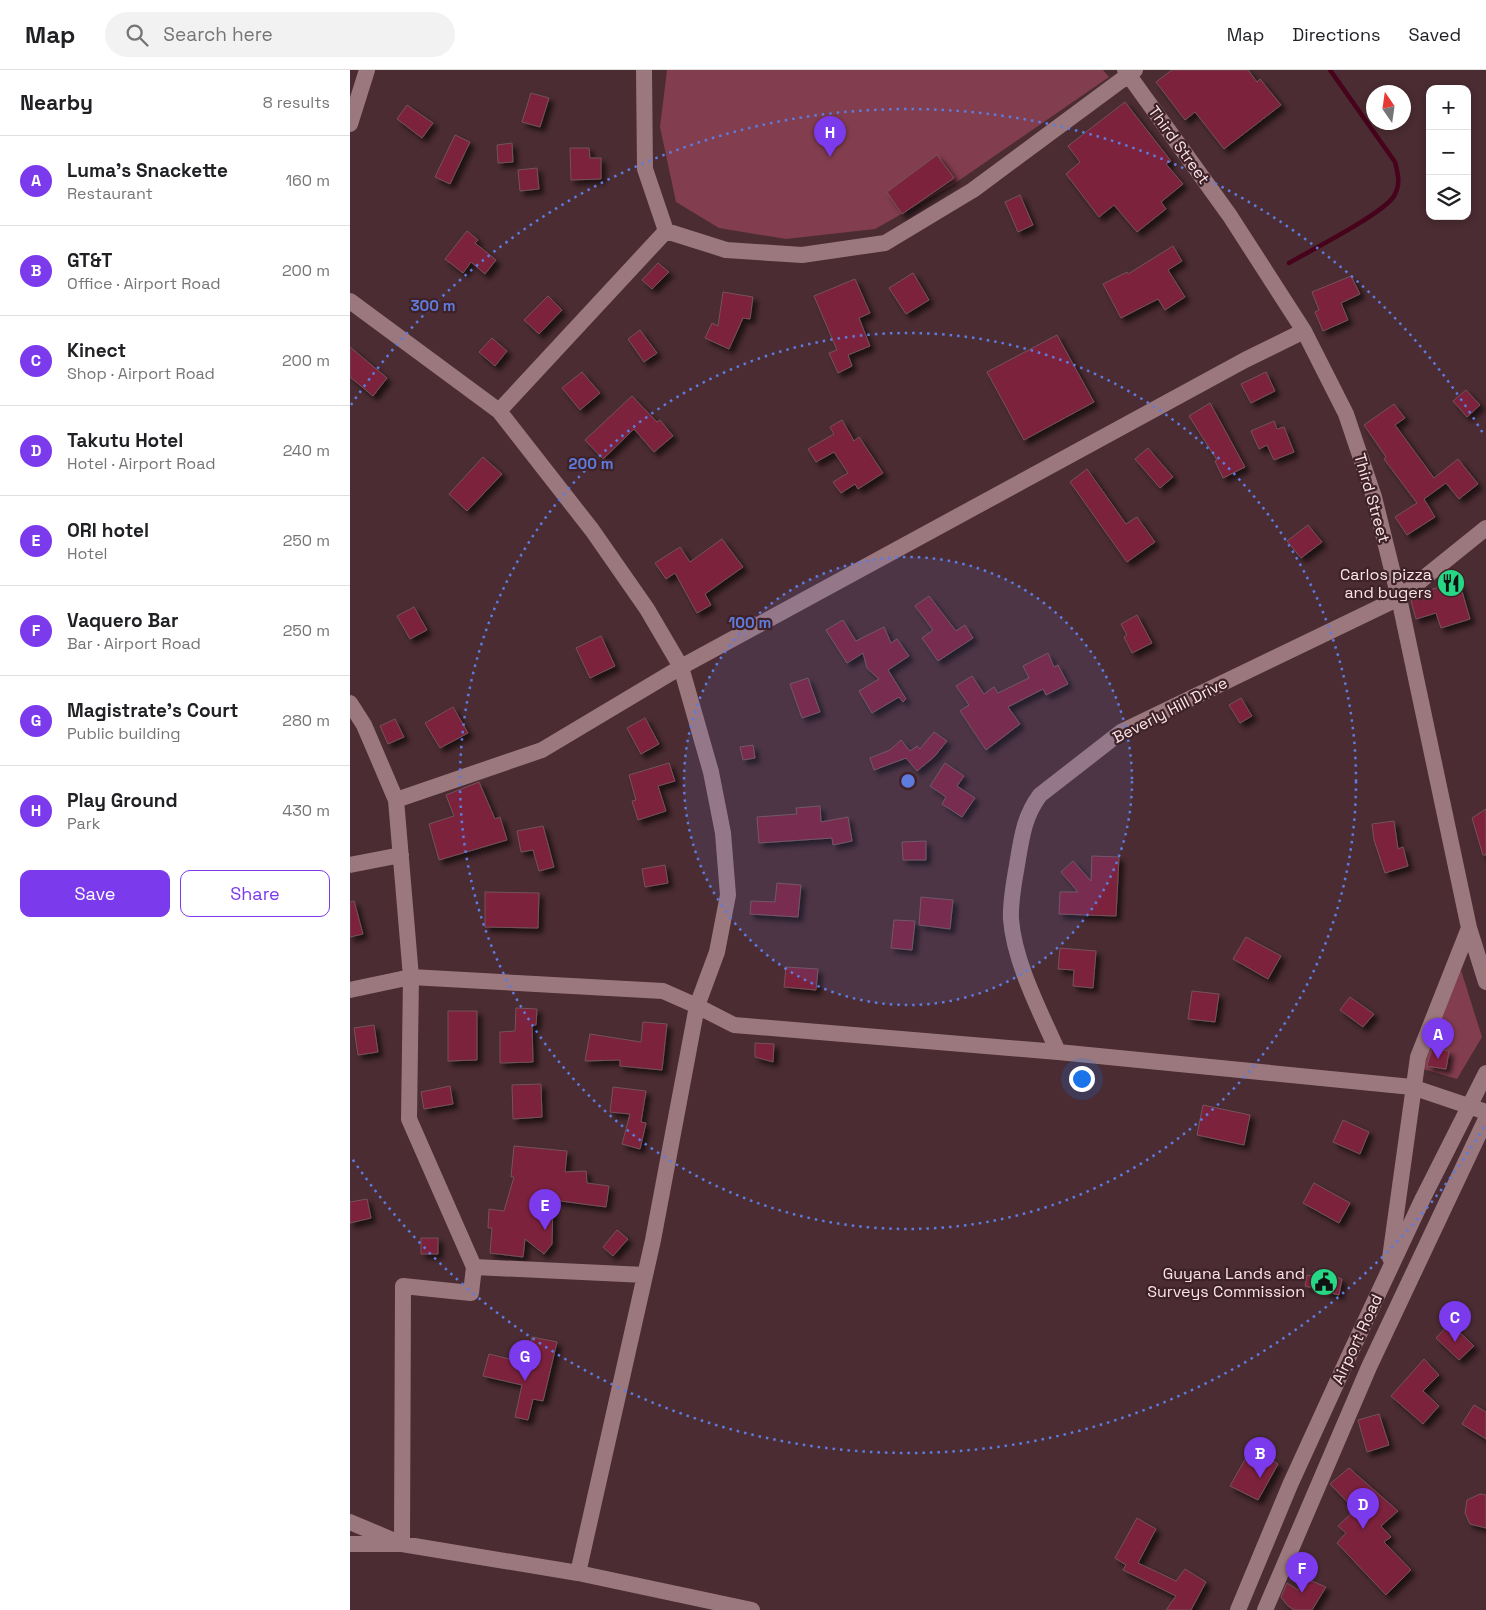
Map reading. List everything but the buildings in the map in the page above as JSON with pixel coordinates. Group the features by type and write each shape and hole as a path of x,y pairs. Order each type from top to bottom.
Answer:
{"street":[{"path":"350,124 367,70"},
{"path":"644,70 645,169 666,231"},
{"path":"666,231 726,250 802,255 885,243 973,190 1130,72"},
{"name":"Third Street","path":"1130,72 1230,216 1304,331 1346,414 1374,497 1399,598 1469,928 1486,982"},
{"path":"499,411 666,231"},
{"path":"350,301 499,411 592,530 647,609 681,667 712,780 723,832 728,895 716,952 697,1006 645,1275 578,1573"},
{"path":"396,800 542,750 681,667 1245,360 1304,331"},
{"name":"Beverly Hill Drive","path":"1058,1052 1024,975 1011,920 1014,885 1023,828 1030,809 1040,795 1121,732 1399,598 1486,528"},
{"path":"350,703 364,725 396,800 411,977 409,1118 474,1267 470,1293 403,1286 402,1544"},
{"path":"350,864 401,855"},
{"path":"1388,1275 1412,1087 1418,1057 1469,928"},
{"path":"350,990 411,977 663,991 734,1025 1058,1052 1412,1087 1486,1112"},
{"name":"Airport Road","path":"1238,1610 1290,1485 1348,1358 1486,1073"},
{"name":"Airport Road","path":"1265,1610 1370,1367 1486,1119"},
{"path":"474,1267 645,1275"},
{"path":"1348,1358 1370,1367"},
{"path":"350,1522 402,1544"},
{"path":"350,1544 402,1544 578,1573 752,1610"}],"shaded area":[{"path":"667,70 1103,70 1109,77 951,186 875,229 786,239 719,228 676,202 660,127"},
{"path":"1461,970 1482,1037 1457,1079 1420,1068"}],"waterway":[{"path":"1289,263 1376,212 1394,196 1398,187 1395,162 1330,70"}],"place":[{"name":"Play Ground","path":"830,157"},
{"name":"Carlos pizza and bugers","path":"1451,583"},
{"name":"Luma's Snackette","path":"1438,1059"},
{"name":"ORI hotel","path":"545,1230"},
{"name":"Guyana Lands and Surveys Commission","path":"1324,1282"},
{"name":"Kinect","path":"1455,1342"},
{"name":"Magistrate's Court","path":"525,1381"},
{"name":"GT&T","path":"1260,1478"},
{"name":"Takutu Hotel","path":"1363,1529"},
{"name":"Vaquero Bar","path":"1302,1593"}]}
